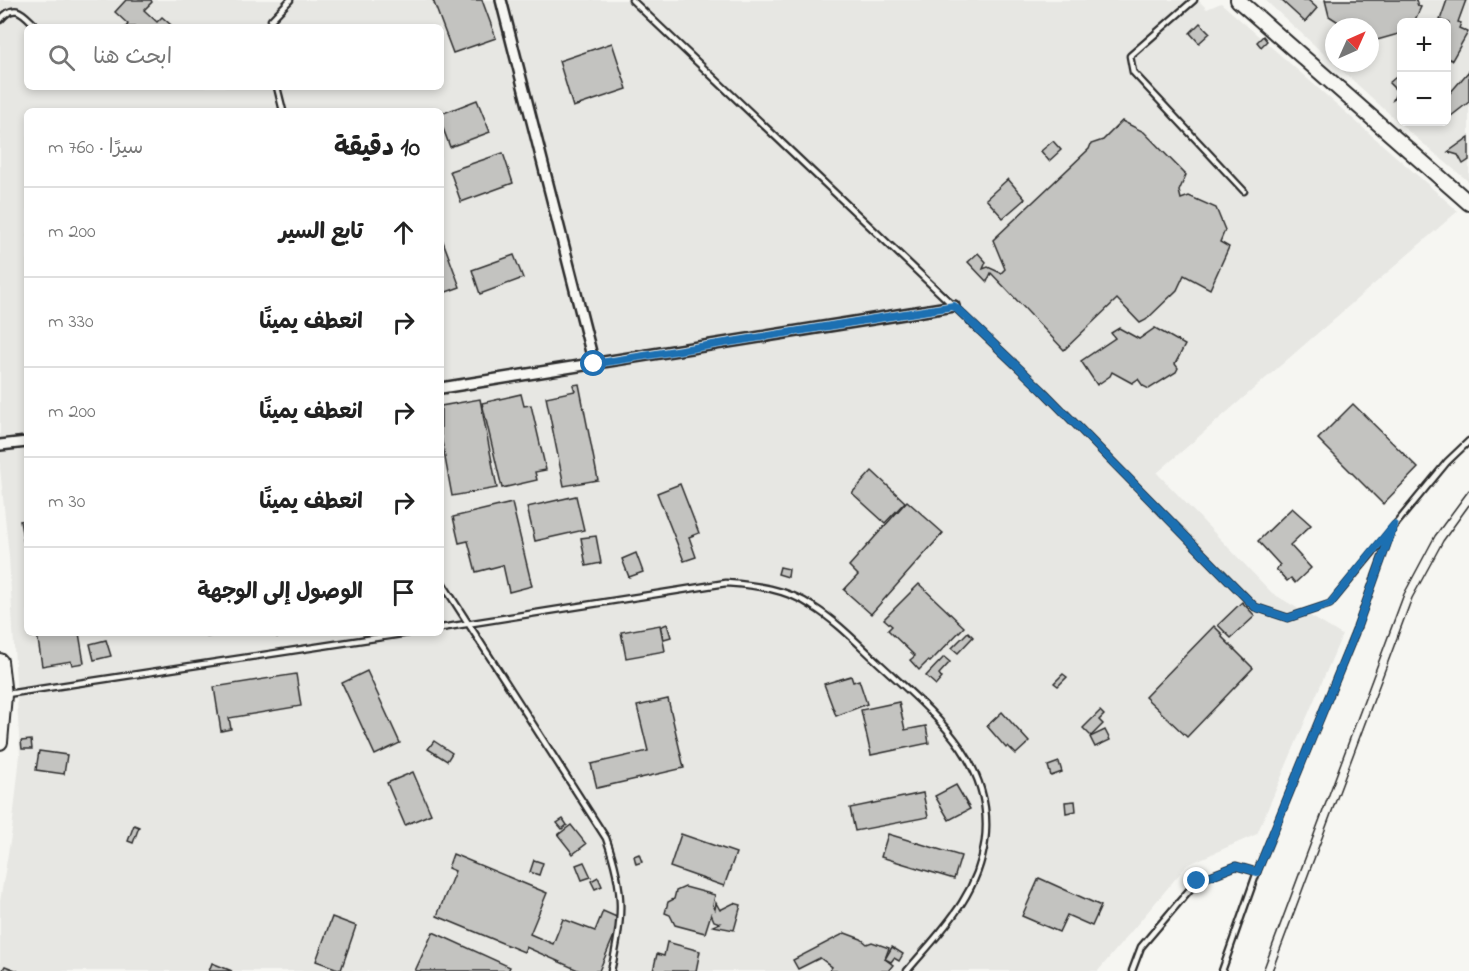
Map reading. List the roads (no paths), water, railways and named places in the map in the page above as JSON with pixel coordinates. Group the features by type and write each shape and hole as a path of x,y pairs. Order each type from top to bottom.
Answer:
{"main road":[{"path":"1238,0 1469,203"},
{"path":"0,661 2,695 0,742"}],"street":[{"path":"501,0 594,364"},
{"path":"444,388 954,306"},
{"path":"0,445 24,442"}],"lane":[{"path":"272,24 272,20 290,0"},
{"path":"632,0 1042,390 1255,607 1288,618 1330,604 1447,462 1469,441"},
{"path":"1194,0 1130,56 1133,72 1244,191"},
{"path":"0,20 8,11 14,10 21,12 34,24"},
{"path":"278,90 282,108"},
{"path":"1222,971 1257,872 1355,633 1394,525"},
{"path":"444,628 726,583 755,585 784,593 811,605 836,623 925,706 954,737 973,766 984,804 985,841 976,878 958,912 907,971"},
{"path":"444,586 606,838 615,865 621,903 620,931 611,971"},
{"path":"2,695 388,636"},
{"path":"1132,971 1141,947 1197,881 1236,866 1257,872"}],"tram line":[{"path":"1263,971 1404,594 1435,536 1469,490"},
{"path":"1272,971 1412,598 1443,541 1469,505"}]}
